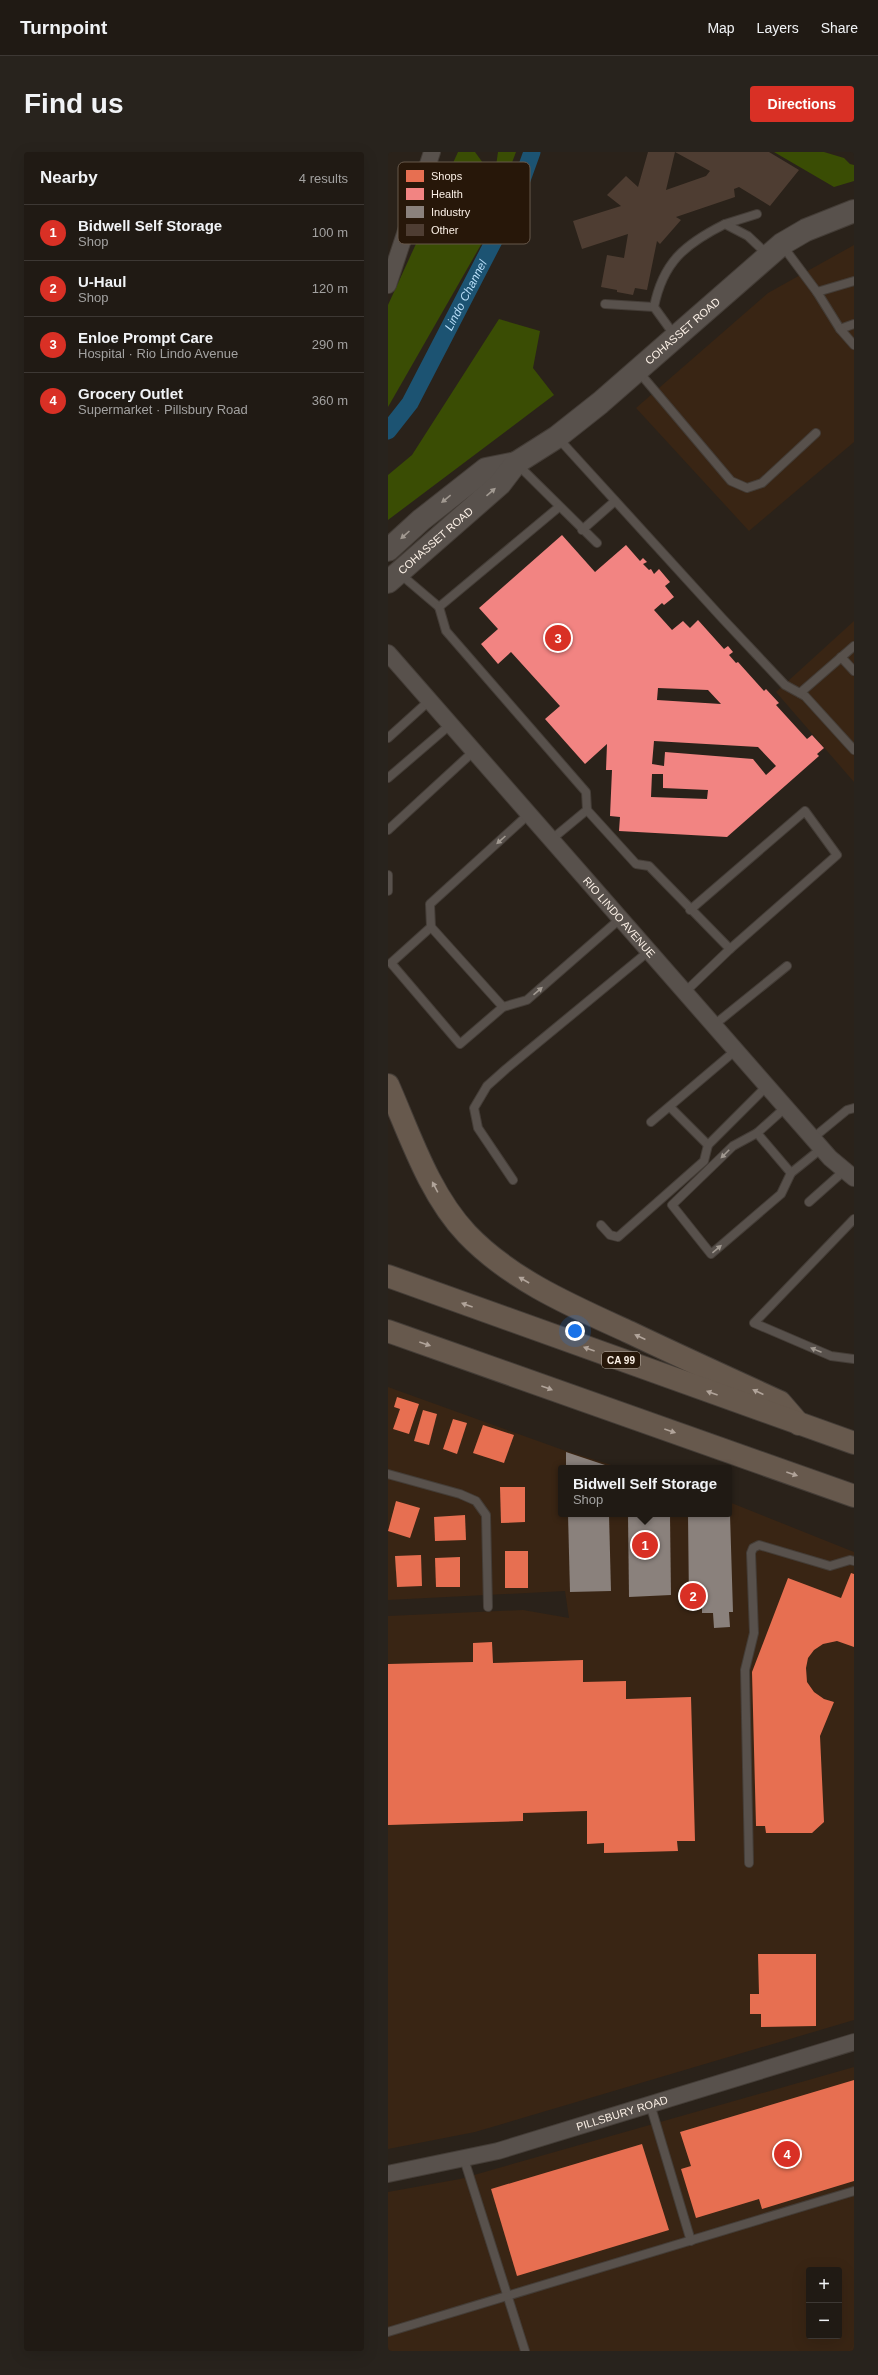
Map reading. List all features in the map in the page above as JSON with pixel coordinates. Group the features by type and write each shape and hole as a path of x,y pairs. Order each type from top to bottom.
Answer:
{"highway":[{"path":"388,1085 422,1163 442,1202 467,1234 519,1277 568,1304 780,1402 799,1424"},
{"name":"CA 99","path":"388,1276 854,1443"},
{"path":"393,1334 854,1496"}],"main road":[{"name":"COHASSET ROAD","path":"394,578 500,484 516,463 557,437 637,370 775,249 806,230 854,212"},
{"name":"COHASSET ROAD","path":"388,550 437,506 486,469 516,463"}],"street":[{"path":"429,162 432,152"},
{"path":"388,285 402,244"},
{"name":"RIO LINDO AVENUE","path":"388,653 817,1143 849,1174"},
{"name":"PILLSBURY ROAD","path":"388,2174 498,2151 854,2042"}],"lane":[{"path":"675,336 654,307 658,287 677,255 706,234 725,224 757,214"},
{"path":"725,224 775,249 817,292 840,329 854,344"},
{"path":"817,292 854,281"},
{"path":"604,304 654,307"},
{"path":"840,329 854,324"},
{"path":"637,370 731,481 747,488 762,483 816,433"},
{"path":"557,437 785,685 800,693 854,750"},
{"path":"516,463 582,530 597,543"},
{"path":"582,530 615,501"},
{"path":"439,607 559,507"},
{"path":"394,578 439,607 446,631 586,792 587,810 636,864 649,866 690,910 730,949"},
{"path":"800,693 854,646"},
{"path":"841,657 854,671"},
{"path":"388,738 430,700"},
{"path":"388,778 451,724"},
{"path":"388,830 474,751"},
{"path":"552,839 587,810"},
{"path":"685,992 730,949 837,855 805,811 690,910"},
{"path":"503,1007 431,927 430,904 530,814"},
{"path":"388,875 388,892"},
{"path":"431,927 392,963 460,1044 503,1007 527,1000 621,918"},
{"path":"513,1180 478,1128 474,1108 487,1086 649,950"},
{"path":"714,1025 786,966"},
{"path":"651,1122 736,1050"},
{"path":"601,1224 610,1235 618,1237 704,1161 708,1145 767,1086"},
{"path":"670,1106 708,1145"},
{"path":"786,1107 757,1133 733,1146 672,1205 711,1254 782,1194 791,1173 848,1110 854,1108"},
{"path":"757,1133 791,1173"},
{"path":"692,1172 700,1179"},
{"path":"809,1202 849,1174"},
{"path":"854,1219 754,1323 831,1356 854,1359"},
{"path":"388,1474 460,1494 476,1501 486,1515 488,1607"},
{"path":"749,1863 745,1670 754,1633 751,1553 753,1548 759,1545 830,1566 850,1560 854,1561"},
{"path":"650,2104 691,2241"},
{"path":"464,2159 525,2351"},
{"path":"388,2332 854,2191"}],"shaded area":[{"path":"854,245 854,442 749,531 636,408 768,293"},
{"path":"854,621 854,782 776,692"},
{"path":"388,1387 563,1450 611,1465 558,1465 558,1517 732,1517 732,1503 854,1552 854,2020 475,2132 388,2149 388,1616 523,1610 569,1618 565,1591 388,1600"},
{"path":"854,2067 854,2351 388,2351 388,2192 460,2179"}],"green space":[{"path":"458,152 475,152 482,162 453,162"},
{"path":"498,152 516,152 512,162 497,162"},
{"path":"774,152 824,152 844,158 850,164 854,165 854,181 834,187"},
{"path":"416,244 481,244 388,407 388,305"},
{"path":"499,319 540,331 533,368 554,395 388,520 388,475 412,455"}],"building: Shops":[{"path":"397,1397 419,1404 409,1434 393,1429 400,1409 394,1407"},
{"path":"423,1410 437,1414 429,1445 414,1441"},
{"path":"453,1419 467,1423 457,1454 443,1449"},
{"path":"483,1425 514,1435 504,1463 473,1453"},
{"path":"500,1487 525,1487 525,1522 501,1523"},
{"path":"396,1501 420,1508 410,1538 388,1531"},
{"path":"465,1515 466,1540 435,1541 434,1517"},
{"path":"505,1551 528,1551 528,1588 505,1588"},
{"path":"421,1555 422,1586 397,1587 395,1556"},
{"path":"460,1557 460,1587 436,1587 435,1558"},
{"path":"851,1573 854,1574 854,1647 837,1641 823,1644 814,1650 808,1658 806,1668 807,1682 814,1692 824,1699 834,1702 820,1736 824,1822 812,1833 766,1833 765,1826 756,1826 752,1672 788,1578 841,1598"},
{"path":"492,1642 493,1663 583,1660 583,1682 626,1681 626,1699 691,1697 695,1841 677,1841 678,1851 604,1853 604,1843 587,1844 587,1811 523,1813 523,1821 388,1825 388,1664 473,1662 473,1643"},
{"path":"758,1954 816,1954 816,2026 761,2027 761,2014 750,2014 750,1994 759,1994"},
{"path":"854,2080 854,2181 762,2209 759,2199 696,2218 681,2169 691,2166 680,2132"},
{"path":"642,2144 669,2230 517,2276 491,2189"}],"building: Health":[{"path":"562,535 595,572 626,545 640,561 643,558 647,562 643,564 649,570 651,569 654,574 659,569 670,582 665,586 674,597 664,605 662,603 654,610 672,630 683,621 690,628 698,620 724,649 728,646 733,652 729,655 736,663 738,662 764,691 766,689 779,703 776,705 807,739 812,735 824,748 817,754 819,756 727,837 619,831 620,817 610,816 612,770 606,770 607,744 585,764 545,719 560,706 511,652 498,664 481,644 498,629 479,608","holes":["658,688 708,690 721,704 657,700","654,741 758,747 776,766 766,775 753,759 665,752 664,766 652,764","652,774 663,774 663,788 708,790 707,799 651,797"]}],"building: Industry":[{"path":"566,1452 605,1465 566,1465"},
{"path":"568,1517 609,1517 611,1591 570,1592"},
{"path":"628,1517 670,1517 671,1595 629,1597"},
{"path":"688,1517 730,1517 733,1612 729,1612 730,1627 714,1628 713,1613 702,1613 702,1603 689,1604"}],"building: Other":[{"path":"648,152 675,152 769,152 799,170 770,206 739,187 734,189 735,197 676,217 681,220 660,244 657,241 647,290 635,288 633,295 601,287 607,255 624,258 628,234 582,249 573,221 621,206 607,195 626,176 638,187","holes":["675,152 710,171 706,176 666,190"]}],"waterway":[{"name":"Lindo Channel","path":"528,162 532,152"},
{"name":"Lindo Channel","path":"388,431 410,403 492,244"}],"place":[{"name":"Enloe Prompt Care","path":"558,638"},
{"name":"Bidwell Self Storage","path":"645,1545"},
{"name":"U-Haul","path":"693,1596"},
{"name":"Grocery Outlet","path":"787,2154"}]}
